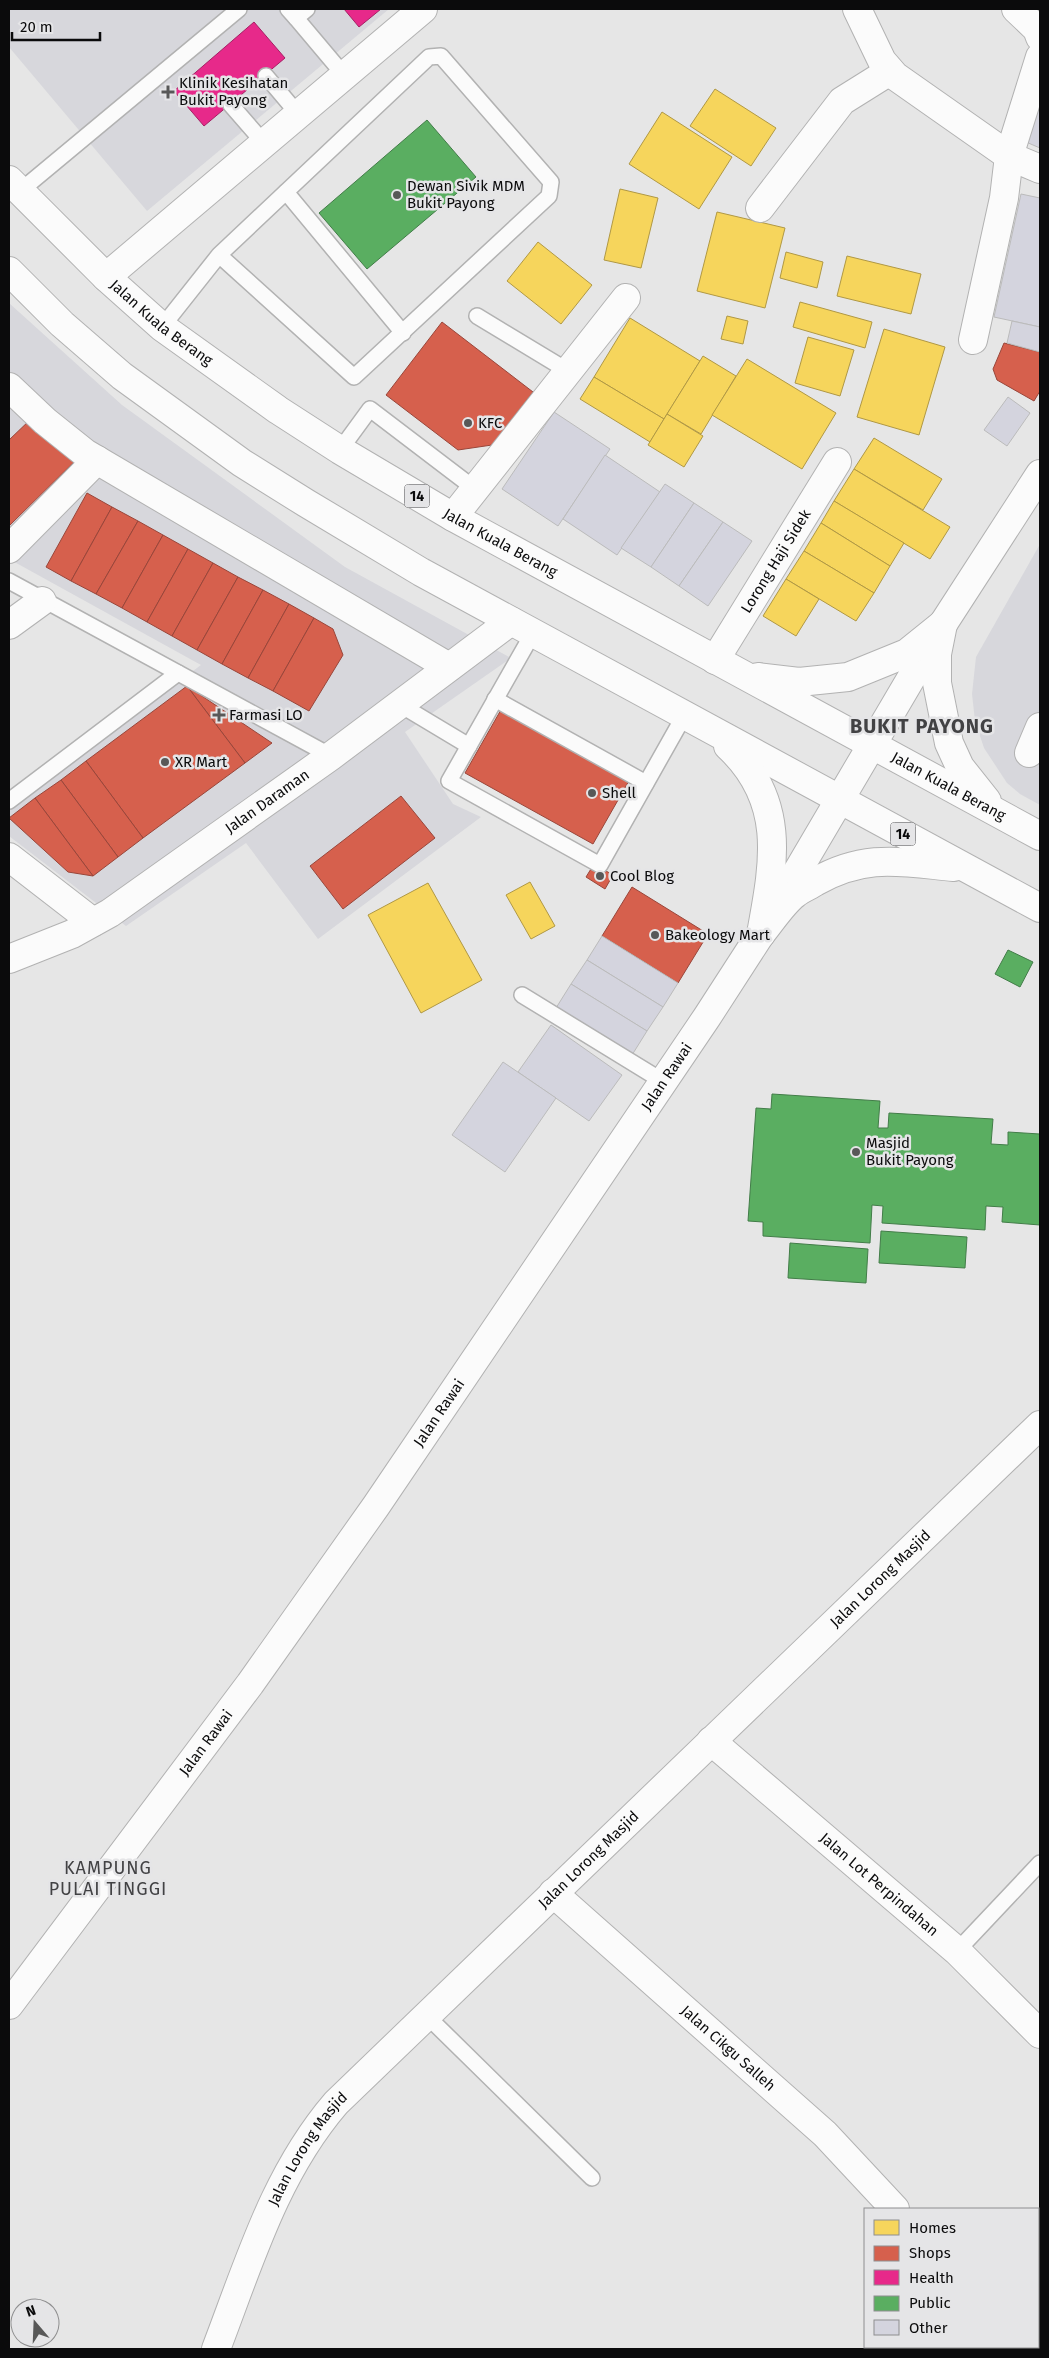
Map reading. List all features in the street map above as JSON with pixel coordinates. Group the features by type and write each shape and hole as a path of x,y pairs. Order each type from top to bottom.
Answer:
{"main road":[{"path":"106,277 422,9"},
{"path":"857,9 882,62 890,71 907,85 1009,156 1040,169"},
{"path":"1016,9 1037,29 1040,37"},
{"path":"974,340 1004,198 1009,156 1040,57"},
{"path":"760,208 842,101 890,71"},
{"name":"Jalan Kuala Berang","path":"14,186 106,277 162,327 278,410 340,450 453,517 1040,836"},
{"name":"14","path":"9,271 62,324 122,376 242,463 421,572 1040,908"},
{"path":"453,517 626,298"},
{"path":"9,387 45,422 97,460 449,667"},
{"path":"9,549 97,460"},
{"name":"Lorong Haji Sidek","path":"715,660 837,462"},
{"path":"742,675 799,682 848,677 907,653 943,624 1037,486"},
{"path":"9,625 42,600"},
{"path":"943,624 937,654 937,683 949,743 960,768 997,812"},
{"name":"Jalan Rawai","path":"9,2005 250,1684 365,1523 664,1082 760,935 943,624"},
{"name":"Jalan Daraman","path":"9,960 72,934 110,913 331,756 449,667 522,627"},
{"path":"1029,753 1040,727"},
{"path":"711,730 744,761 760,789 772,826 774,850 771,882 760,935"},
{"path":"9,857 93,922"},
{"path":"760,935 795,894 828,875 851,866 866,862 892,861 966,868"},
{"name":"Jalan Lorong Masjid","path":"216,2349 269,2212 282,2184 314,2129 336,2103 1040,1425"},
{"name":"Jalan Lot Perpindahan","path":"712,1741 957,1951 1040,2034"},
{"name":"Jalan Cikgu Salleh","path":"554,1893 825,2134 894,2208"}],"lane":[{"path":"14,186 239,9"},
{"path":"297,12 344,75"},
{"path":"162,327 220,255 429,57 441,56 551,182 549,196 354,378 220,255"},
{"path":"266,76 298,114"},
{"path":"231,105 264,143"},
{"path":"286,192 403,333"},
{"path":"477,316 568,371"},
{"path":"340,450 370,409 475,489"},
{"path":"9,582 331,756"},
{"path":"522,627 495,698 449,781 600,865 684,716"},
{"path":"9,801 178,673"},
{"path":"495,698 646,783"},
{"path":"399,704 469,746"},
{"path":"522,995 664,1082"},
{"path":"957,1951 1040,1863"},
{"path":"427,2016 592,2178"}],"shaded area":[{"name":"Klinik Kesihatan Bukit Payong","path":"9,9 389,9 147,211 9,47"},
{"path":"9,303 122,405 345,567 511,658 405,732 453,804 481,817 318,939 246,843 126,926 9,836 9,808 201,665 9,559"},
{"path":"1040,544 1040,805 1020,794 1007,783 984,748 975,721 972,694 976,657"}],"building: Homes":[{"path":"715,89 776,128 751,166 690,126"},
{"path":"662,112 732,157 699,209 629,164"},
{"path":"620,189 658,198 641,268 604,260"},
{"path":"717,212 785,228 765,308 697,291"},
{"path":"538,242 592,285 561,324 507,281"},
{"path":"786,252 823,262 817,288 780,278"},
{"path":"847,256 921,274 911,314 837,296"},
{"path":"800,302 872,322 865,348 793,327"},
{"path":"727,316 748,321 743,344 721,339"},
{"path":"630,318 700,361 664,419 594,377"},
{"path":"884,329 945,347 919,435 857,417"},
{"path":"808,337 854,350 840,396 795,383"},
{"path":"703,356 736,376 701,434 667,414"},
{"path":"747,359 836,413 802,469 712,415"},
{"path":"594,377 664,419 650,442 580,399"},
{"path":"667,414 703,436 684,467 648,445"},
{"path":"874,438 942,479 923,510 854,469"},
{"path":"854,469 950,527 930,559 834,501"},
{"path":"834,501 904,543 890,566 821,523"},
{"path":"821,523 890,566 874,593 804,551"},
{"path":"804,551 874,593 856,621 786,579"},
{"path":"786,579 819,599 796,636 763,616"},
{"path":"530,882 555,926 531,939 506,895"},
{"path":"428,883 482,980 421,1013 368,915"}],"building: Shops":[{"path":"442,322 533,392 492,445 458,450 386,395"},
{"path":"1004,343 1040,352 1040,391 1034,401 997,380 993,369"},
{"path":"32,418 75,461 9,526 9,440"},
{"path":"87,493 112,507 71,581 46,567"},
{"path":"112,507 138,521 96,594 71,581"},
{"path":"138,521 163,535 122,608 96,594"},
{"path":"163,535 188,549 147,622 122,608"},
{"path":"188,549 213,563 172,636 147,622"},
{"path":"213,563 238,577 197,650 172,636"},
{"path":"238,577 263,590 222,664 197,650"},
{"path":"263,590 289,604 248,678 222,664"},
{"path":"289,604 314,618 273,691 248,678"},
{"path":"314,618 333,629 343,655 309,711 273,691"},
{"name":"Farmasi LO","path":"187,686 272,743 245,763"},
{"name":"XR Mart","path":"187,686 245,763 143,838 86,761"},
{"path":"502,708 630,779 593,844 465,773"},
{"path":"86,761 143,838 118,857 61,780"},
{"path":"61,780 118,857 93,876 35,798"},
{"path":"401,796 435,838 343,909 310,866"},
{"path":"35,798 93,876 68,872 9,818"},
{"name":"Cool Blog","path":"594,864 613,875 605,889 586,877"},
{"name":"Bakeology Mart","path":"632,887 708,934 678,983 602,936"}],"building: Health":[{"path":"344,9 381,9 359,27"},
{"path":"254,22 285,58 204,126 174,91"}],"building: Public":[{"name":"Dewan Sivik MDM Bukit Payong","path":"427,120 476,177 367,269 319,213"},
{"path":"1008,950 1033,962 1020,987 995,974"},
{"path":"772,1094 880,1101 878,1128 888,1128 889,1113 993,1119 991,1144 1008,1145 1008,1132 1040,1134 1040,1225 1002,1222 1003,1207 986,1206 985,1230 882,1223 883,1206 872,1205 870,1243 763,1236 763,1222 748,1221 756,1108 771,1109"},
{"path":"881,1231 967,1237 965,1268 879,1263"},
{"path":"790,1243 868,1249 866,1283 788,1278"}],"building: Other":[{"path":"1040,92 1040,148 1019,139"},
{"path":"1021,194 1040,198 1040,327 994,317"},
{"path":"1012,321 1040,327 1040,352 1007,343"},
{"path":"1008,397 1030,413 1007,446 984,430"},
{"path":"554,412 610,449 558,526 502,489"},
{"path":"605,455 660,492 617,555 563,519"},
{"path":"665,484 694,503 651,567 621,548"},
{"path":"694,503 723,522 679,586 651,567"},
{"path":"723,522 752,541 708,606 679,586"},
{"path":"602,936 678,983 663,1007 587,960"},
{"path":"587,960 663,1007 647,1031 571,984"},
{"path":"571,984 647,1031 632,1055 556,1008"},
{"path":"551,1025 622,1075 589,1121 518,1072"},
{"path":"503,1062 556,1098 505,1172 452,1135"}],"place":[{"name":"Klinik Kesihatan Bukit Payong","path":"168,92"},
{"name":"Dewan Sivik MDM Bukit Payong","path":"397,195"},
{"name":"KFC","path":"468,423"},
{"name":"Farmasi LO","path":"219,715"},
{"name":"XR Mart","path":"165,762"},
{"name":"Shell","path":"592,793"},
{"name":"Cool Blog","path":"600,876"},
{"name":"Bakeology Mart","path":"655,935"},
{"name":"Masjid Bukit Payong","path":"856,1152"}],"district":[{"name":"BUKIT PAYONG","path":"922,726"},
{"name":"KAMPUNG PULAI TINGGI","path":"108,1878"}]}
